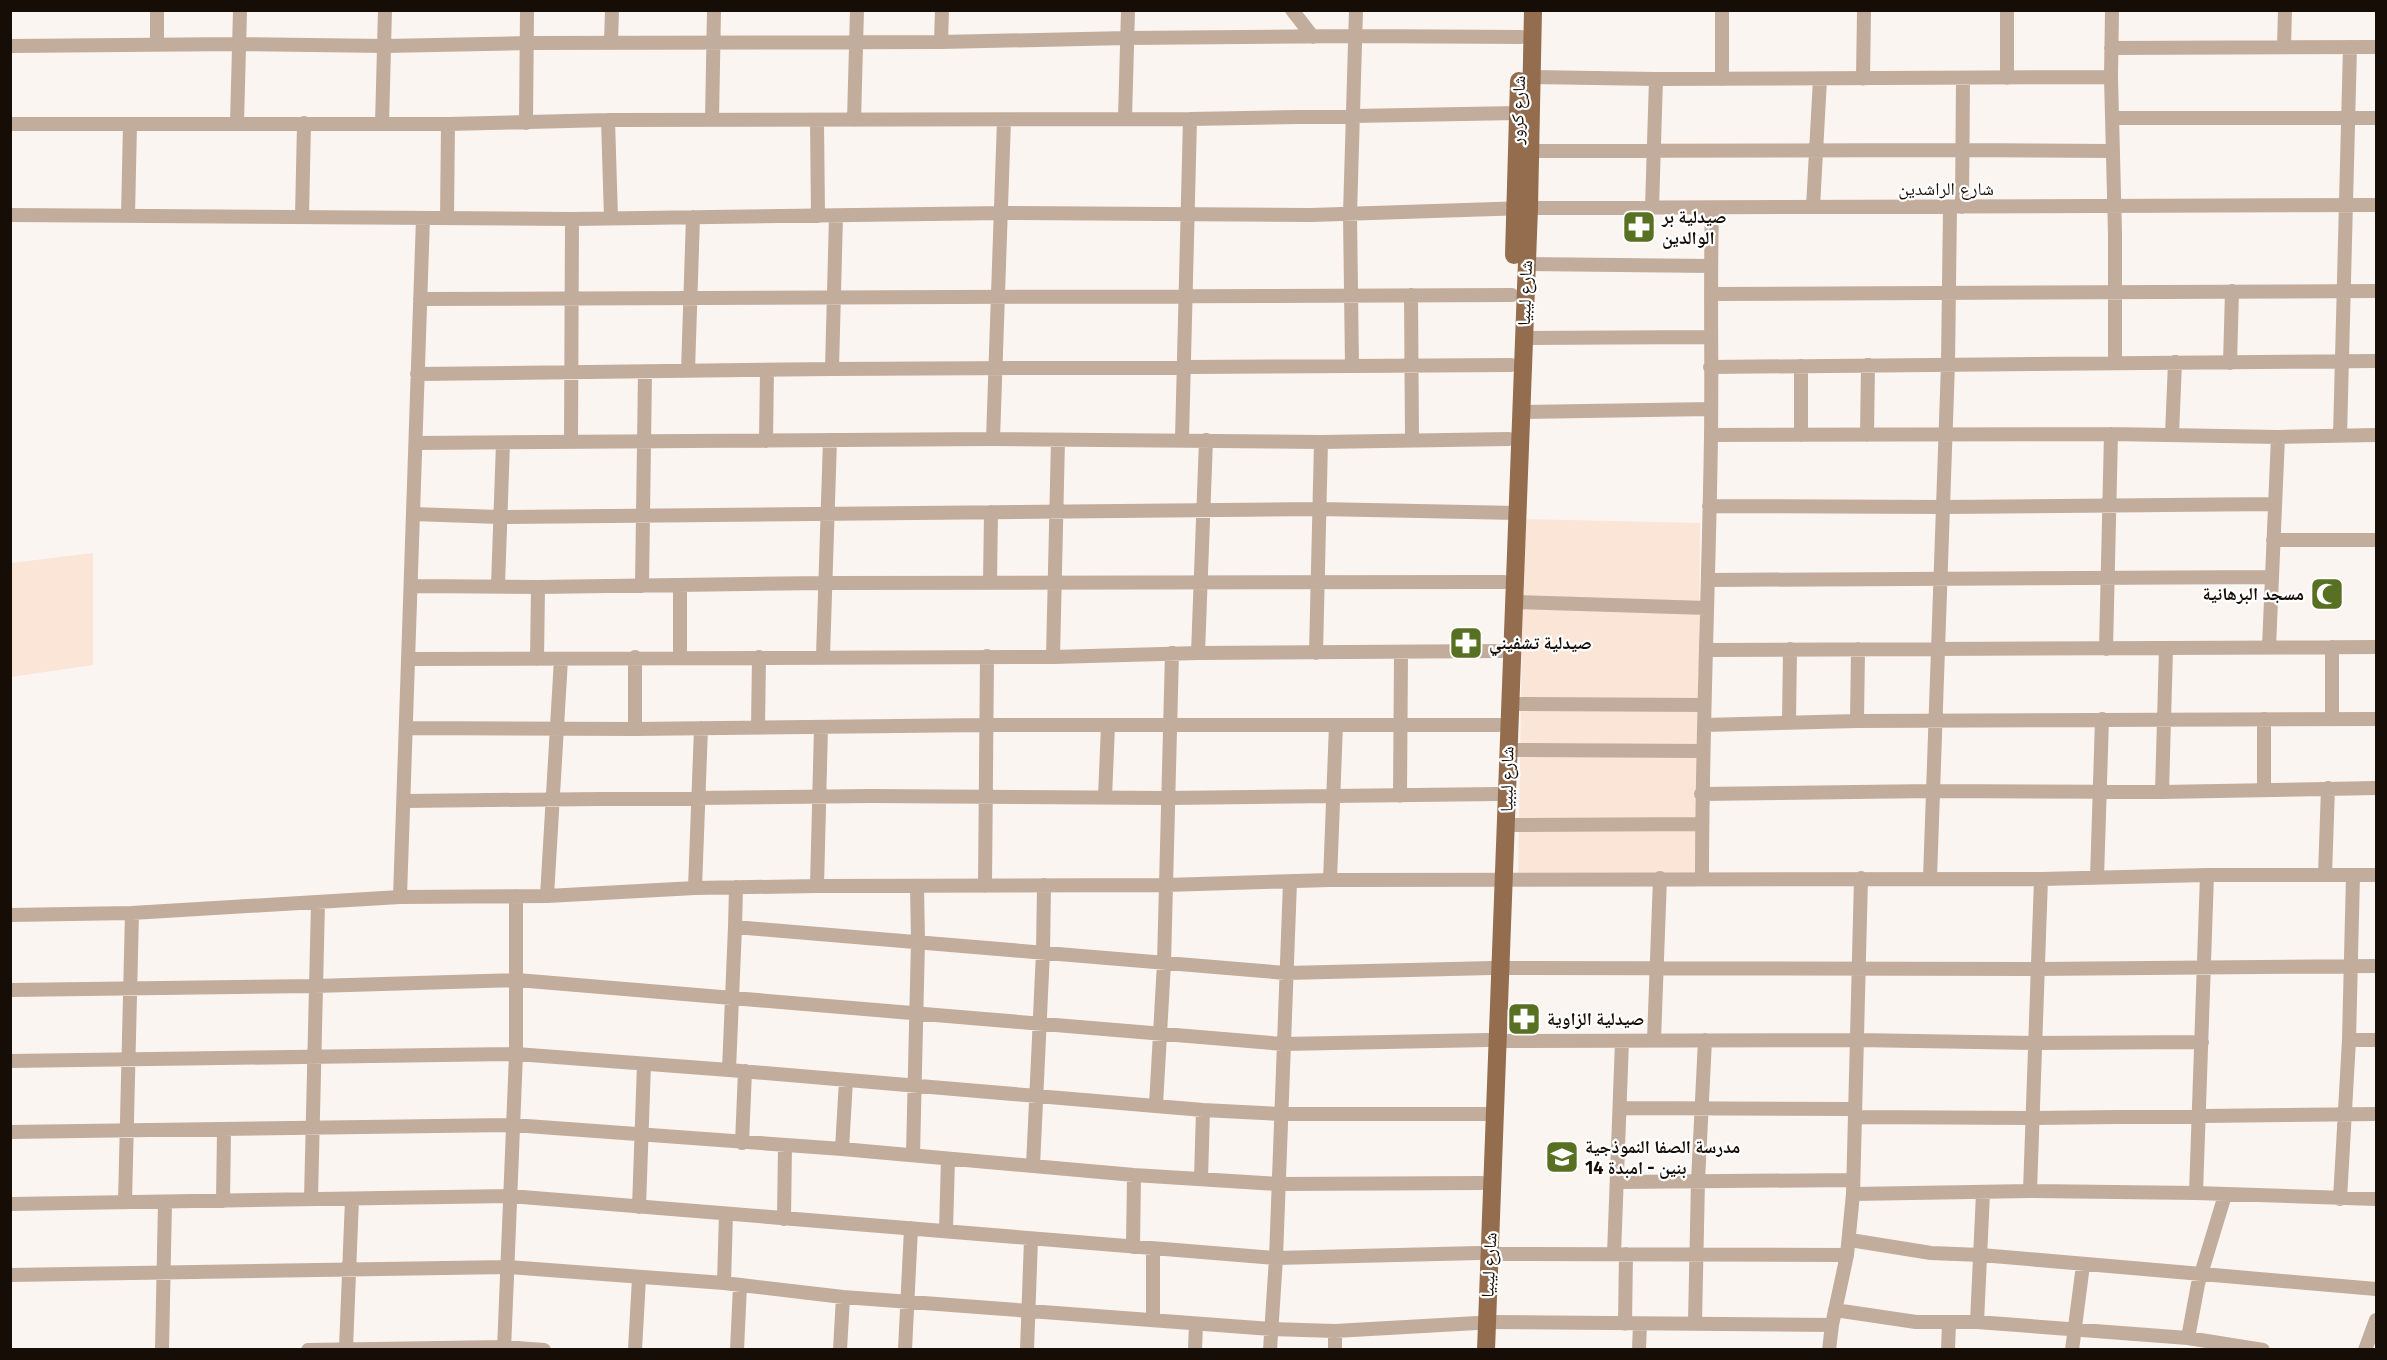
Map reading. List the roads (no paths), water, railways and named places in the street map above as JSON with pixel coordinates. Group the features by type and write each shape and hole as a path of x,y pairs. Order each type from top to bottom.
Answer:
{"main road":[{"name":"شارع كرور","path":"1521,10 1518,113 1524,151"},
{"name":"شارع كرور","path":"1522,208 1524,151 1532,78 1533,10"},
{"name":"شارع ليبيا","path":"1499,879 1506,825 1514,602 1512,512 1514,461 1521,412 1526,264 1522,208"},
{"name":"شارع ليبيا","path":"1514,461 1509,439 1512,296 1522,208"},
{"name":"شارع ليبيا","path":"1486,1350 1482,1323 1486,1175 1496,991 1499,725 1504,582 1512,512"},
{"name":"شارع ليبيا","path":"1486,1175 1485,1114 1493,1041"},
{"name":"شارع ليبيا","path":"1476,1350 1482,1323"}],"street":[{"path":"157,10 157,44"},
{"path":"237,123 240,10"},
{"path":"382,124 386,10"},
{"path":"525,123 527,10"},
{"path":"611,43 612,10"},
{"path":"712,120 714,10"},
{"path":"854,120 857,10"},
{"path":"941,42 942,10"},
{"path":"1125,118 1128,10"},
{"path":"1292,10 1313,37"},
{"path":"1352,365 1350,214 1356,10"},
{"path":"1722,10 1722,79"},
{"path":"1863,79 1864,10"},
{"path":"2007,10 2007,78"},
{"path":"2112,10 2115,362"},
{"path":"2284,47 2285,10"},
{"path":"10,46 941,42 1356,36 1521,37"},
{"path":"2340,436 2349,47"},
{"path":"2111,48 2376,47"},
{"path":"1532,78 2111,77"},
{"path":"1930,878 1944,507 1949,293 1963,150 1963,78"},
{"path":"1652,208 1656,79"},
{"path":"1813,207 1820,79"},
{"path":"10,124 448,124 608,120 1190,119 1518,113"},
{"path":"2112,118 2376,118"},
{"path":"1182,439 1190,119"},
{"path":"608,120 611,218"},
{"path":"993,439 1005,120"},
{"path":"817,121 818,216"},
{"path":"302,217 304,123"},
{"path":"128,216 130,124"},
{"path":"447,218 448,124"},
{"path":"1524,151 2112,152"},
{"name":"شارع الراشدين","path":"10,215 572,219 1003,213 1350,214 1522,208 2376,206"},
{"path":"1702,878 1701,794 1707,650 1711,435 1709,336 1712,208"},
{"path":"832,369 836,216"},
{"path":"688,371 693,217"},
{"path":"400,897 423,218"},
{"path":"571,442 572,219"},
{"path":"1526,264 1710,266"},
{"path":"2230,363 2232,291"},
{"path":"1711,294 2376,291"},
{"path":"1411,295 1412,440"},
{"path":"420,299 1512,296"},
{"path":"1523,338 1709,336"},
{"path":"1710,367 2376,361"},
{"path":"2172,435 2175,362"},
{"path":"1867,435 1868,364"},
{"path":"417,374 1511,365"},
{"path":"1801,366 1801,435"},
{"path":"766,441 767,370"},
{"path":"642,586 645,372"},
{"path":"1521,412 1711,409"},
{"path":"1711,435 2111,434 2278,437 2376,435"},
{"path":"2106,649 2111,434"},
{"path":"2268,647 2278,437"},
{"path":"416,442 993,439 1322,442 1509,439"},
{"path":"823,656 830,440"},
{"path":"1053,657 1058,440"},
{"path":"1198,653 1206,440"},
{"path":"1316,653 1318,509 1322,442"},
{"path":"498,585 503,443"},
{"path":"1709,506 1944,507 2275,504"},
{"path":"413,514 499,517 1318,509 1512,512"},
{"path":"990,583 991,512"},
{"path":"2273,540 2376,540"},
{"path":"1708,580 2271,577"},
{"path":"412,586 1504,582"},
{"path":"680,586 680,657"},
{"path":"537,659 538,587"},
{"path":"1514,602 1707,608"},
{"path":"2332,647 2332,719"},
{"path":"1707,650 2376,647"},
{"path":"1789,722 1790,649"},
{"path":"1857,721 1858,649"},
{"path":"2162,792 2166,649"},
{"path":"409,658 1053,657 1173,653 1502,651"},
{"path":"1156,1105 1164,963 1173,653"},
{"path":"1400,796 1401,653"},
{"path":"985,886 987,656"},
{"path":"635,657 635,729"},
{"path":"758,728 759,657"},
{"path":"547,896 561,659"},
{"path":"1510,704 1704,705"},
{"path":"2097,878 2102,719"},
{"path":"2264,719 2264,789"},
{"path":"1704,725 1857,721 2376,719"},
{"path":"1330,880 1336,725"},
{"path":"406,728 1499,725"},
{"path":"1105,797 1108,726"},
{"path":"817,886 820,727"},
{"path":"695,888 701,728"},
{"path":"1507,750 1703,752"},
{"path":"2325,875 2328,788"},
{"path":"1701,794 1933,791 2162,792 2376,788"},
{"path":"405,801 1168,798 1497,794"},
{"path":"1506,825 1702,824"},
{"path":"2196,1193 2207,875"},
{"path":"10,915 132,913 400,897 547,896 736,887 1166,885 1330,880 2041,879 2207,875 2376,875"},
{"path":"2340,1199 2352,967 2353,875"},
{"path":"1654,1040 1660,878"},
{"path":"1829,1350 1850,1240 1861,878"},
{"path":"2030,1191 2036,969 2041,879"},
{"path":"1270,1350 1276,1258 1290,882"},
{"path":"1034,1166 1041,1023 1044,885"},
{"path":"913,1155 918,941 917,886"},
{"path":"729,1070 736,887"},
{"path":"504,1348 516,1054 516,896"},
{"path":"311,1200 318,903"},
{"path":"125,1203 132,913"},
{"path":"735,927 1286,973 1496,968 2036,969 2376,966"},
{"path":"10,990 315,986 517,980 733,996 1283,1044 1654,1040 2202,1042"},
{"path":"1695,1323 1695,1254 1705,1040"},
{"path":"2349,1040 2376,1040"},
{"path":"1622,1041 1618,1182 1620,1254 1639,1350"},
{"path":"10,1061 516,1054 1203,1110 1281,1114 1485,1114"},
{"path":"639,1207 644,1064"},
{"path":"742,1143 745,1071"},
{"path":"842,1149 846,1080"},
{"path":"1621,1108 2031,1118 2376,1114"},
{"path":"1201,1179 1203,1110"},
{"path":"10,1132 513,1125 842,1149 1134,1175 1278,1184 1486,1175"},
{"path":"223,1201 225,1130"},
{"path":"784,1219 785,1146"},
{"path":"946,1230 948,1160"},
{"path":"1133,1247 1134,1175"},
{"path":"1618,1182 1698,1181 1983,1192 2196,1193 2376,1200"},
{"path":"1977,1322 1983,1192"},
{"path":"2188,1338 2201,1275 2225,1195"},
{"path":"10,1204 510,1196 1276,1258 1484,1253 1847,1255"},
{"path":"346,1348 352,1199"},
{"path":"162,1350 165,1202"},
{"path":"724,1283 726,1214"},
{"path":"905,1350 911,1228"},
{"path":"1027,1350 1031,1239"},
{"path":"1850,1240 1931,1253 1981,1255 2376,1289"},
{"path":"1153,1249 1153,1320"},
{"path":"2072,1350 2083,1265"},
{"path":"10,1275 508,1267 724,1283 843,1298 1270,1329 1335,1330 1482,1323 1832,1325"},
{"path":"635,1350 639,1278"},
{"path":"737,1350 740,1285"},
{"path":"840,1350 843,1298"},
{"path":"1835,1310 1910,1321 1977,1322 2188,1338 2263,1350"},
{"path":"2365,1350 2376,1320"},
{"path":"1948,1350 1949,1323"},
{"path":"1195,1350 1196,1324"},
{"path":"1335,1330 1335,1350"},
{"path":"308,1350 504,1348 544,1350"}],"place":[{"name":"صيدلية بر الوالدين","path":"1639,227"},
{"name":"مسجد البرهانية","path":"2327,594"},
{"name":"صيدلية تشفيني","path":"1466,643"},
{"name":"صيدلية الزاوية","path":"1524,1019"},
{"name":"مدرسة الصفا النموذجية بنين - امبدة 14","path":"1562,1157"}]}
